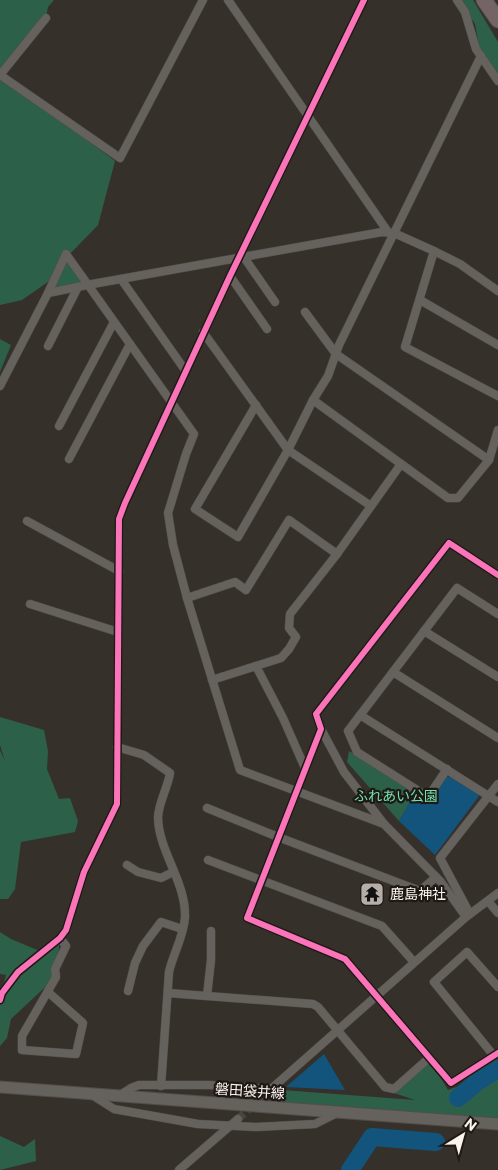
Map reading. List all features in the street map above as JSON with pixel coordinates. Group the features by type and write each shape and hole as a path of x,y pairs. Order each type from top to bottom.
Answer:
{"highway":[{"path":"484,0 498,20"}],"main road":[{"name":"磐田袋井線","path":"0,1087 498,1124"}],"street":[{"path":"46,18 0,75 120,158 203,0"},
{"path":"228,0 391,232"},
{"path":"0,1000 2,992 18,972 60,938 70,923 84,872 117,804 119,519 125,502 170,401 364,0"},
{"path":"457,0 465,12 476,49 498,81"},
{"path":"256,405 195,509 238,538 328,376 391,232 481,56"},
{"path":"48,293 382,232 391,232 460,264 498,291"},
{"path":"434,251 405,347 498,396"},
{"path":"0,386 66,254 194,434 168,513 173,545 187,598 240,770 384,824"},
{"path":"241,257 275,302"},
{"path":"230,276 267,329"},
{"path":"120,279 185,370"},
{"path":"48,346 78,287"},
{"path":"420,300 498,345"},
{"path":"305,312 336,354 489,460"},
{"path":"59,426 114,322"},
{"path":"203,332 288,450 370,506"},
{"path":"69,459 130,344"},
{"path":"313,400 448,498 458,498 489,460 498,430"},
{"path":"212,680 281,658 289,649 296,637 289,628 290,614 337,554 401,464"},
{"path":"187,598 235,582 246,590 289,520 337,554"},
{"path":"27,521 119,571"},
{"path":"468,916 436,878 384,824 344,772 320,728 316,714 449,544 498,575"},
{"path":"447,768 428,796 357,752 348,731 457,588 498,614"},
{"path":"30,604 118,632"},
{"path":"424,630 498,677"},
{"path":"256,666 283,718 305,768"},
{"path":"393,672 498,738"},
{"path":"360,715 447,768 498,802"},
{"path":"320,728 247,918 345,959 450,1083 496,1055 434,982 467,952 498,986"},
{"path":"117,748 144,754 170,773 158,816 164,846 181,890 185,917 180,940 172,958 161,1086"},
{"path":"468,916 440,858 498,784"},
{"path":"207,808 420,891 436,878"},
{"path":"208,860 382,926 414,962"},
{"path":"127,865 138,872 161,878 173,872"},
{"path":"118,1097 131,1088 139,1086 209,1086 271,1089 414,962 498,893"},
{"path":"488,901 498,913"},
{"path":"128,991 135,963 144,946 161,922 182,929"},
{"path":"207,996 211,960 211,930"},
{"path":"48,992 83,1023 76,1054 22,1050 22,1036 56,977 55,970 66,946 60,938"},
{"path":"168,993 313,1004 318,1007 338,1030 384,1087 394,1088 430,1058"},
{"path":"92,1095 114,1109 198,1124 256,1127 315,1124 339,1112"},
{"path":"179,1170 238,1119"}],"green space":[{"path":"0,0 54,0 48,7 46,18 0,75"},
{"path":"459,0 473,0 498,42 498,81 481,56 475,24"},
{"path":"0,75 115,161 98,225 68,256 87,285 49,289 55,277 22,300 0,305"},
{"path":"0,339 11,345 0,372"},
{"path":"0,717 44,730 48,751 47,769 59,799 70,798 78,821 75,832 21,842 15,889 8,899 0,899 0,750 5,761 0,745"},
{"name":"ふれあい公園","path":"349,751 417,790 399,821 347,762"},
{"path":"0,932 11,939 42,952 60,938 56,977 11,1019 7,1038 0,1046 0,999 6,975 0,974"},
{"path":"429,1058 448,1090 459,1086 498,1061 498,1118 406,1117 286,1109 279,1098 282,1090 415,1100 394,1093"},
{"path":"0,1136 24,1147 35,1139 36,1161 0,1170"}],"water":[{"path":"445,777 451,777 479,796 435,855 399,821 416,791 430,799"},
{"path":"324,1054 345,1090 286,1087"}],"waterway":[{"path":"458,1098 477,1082 498,1069"},
{"path":"350,1170 372,1137 436,1142"}],"tunnel":[{"path":"238,1119 271,1089"}],"cycle path":[{"path":"0,1000 2,993 18,972 60,938 66,930 84,872 117,804 119,519 230,276 364,0"},
{"path":"498,575 449,543 316,714 321,729 247,918 345,959 451,1083 498,1053"}],"place":[{"name":"鹿島神社","path":"372,894"}]}
